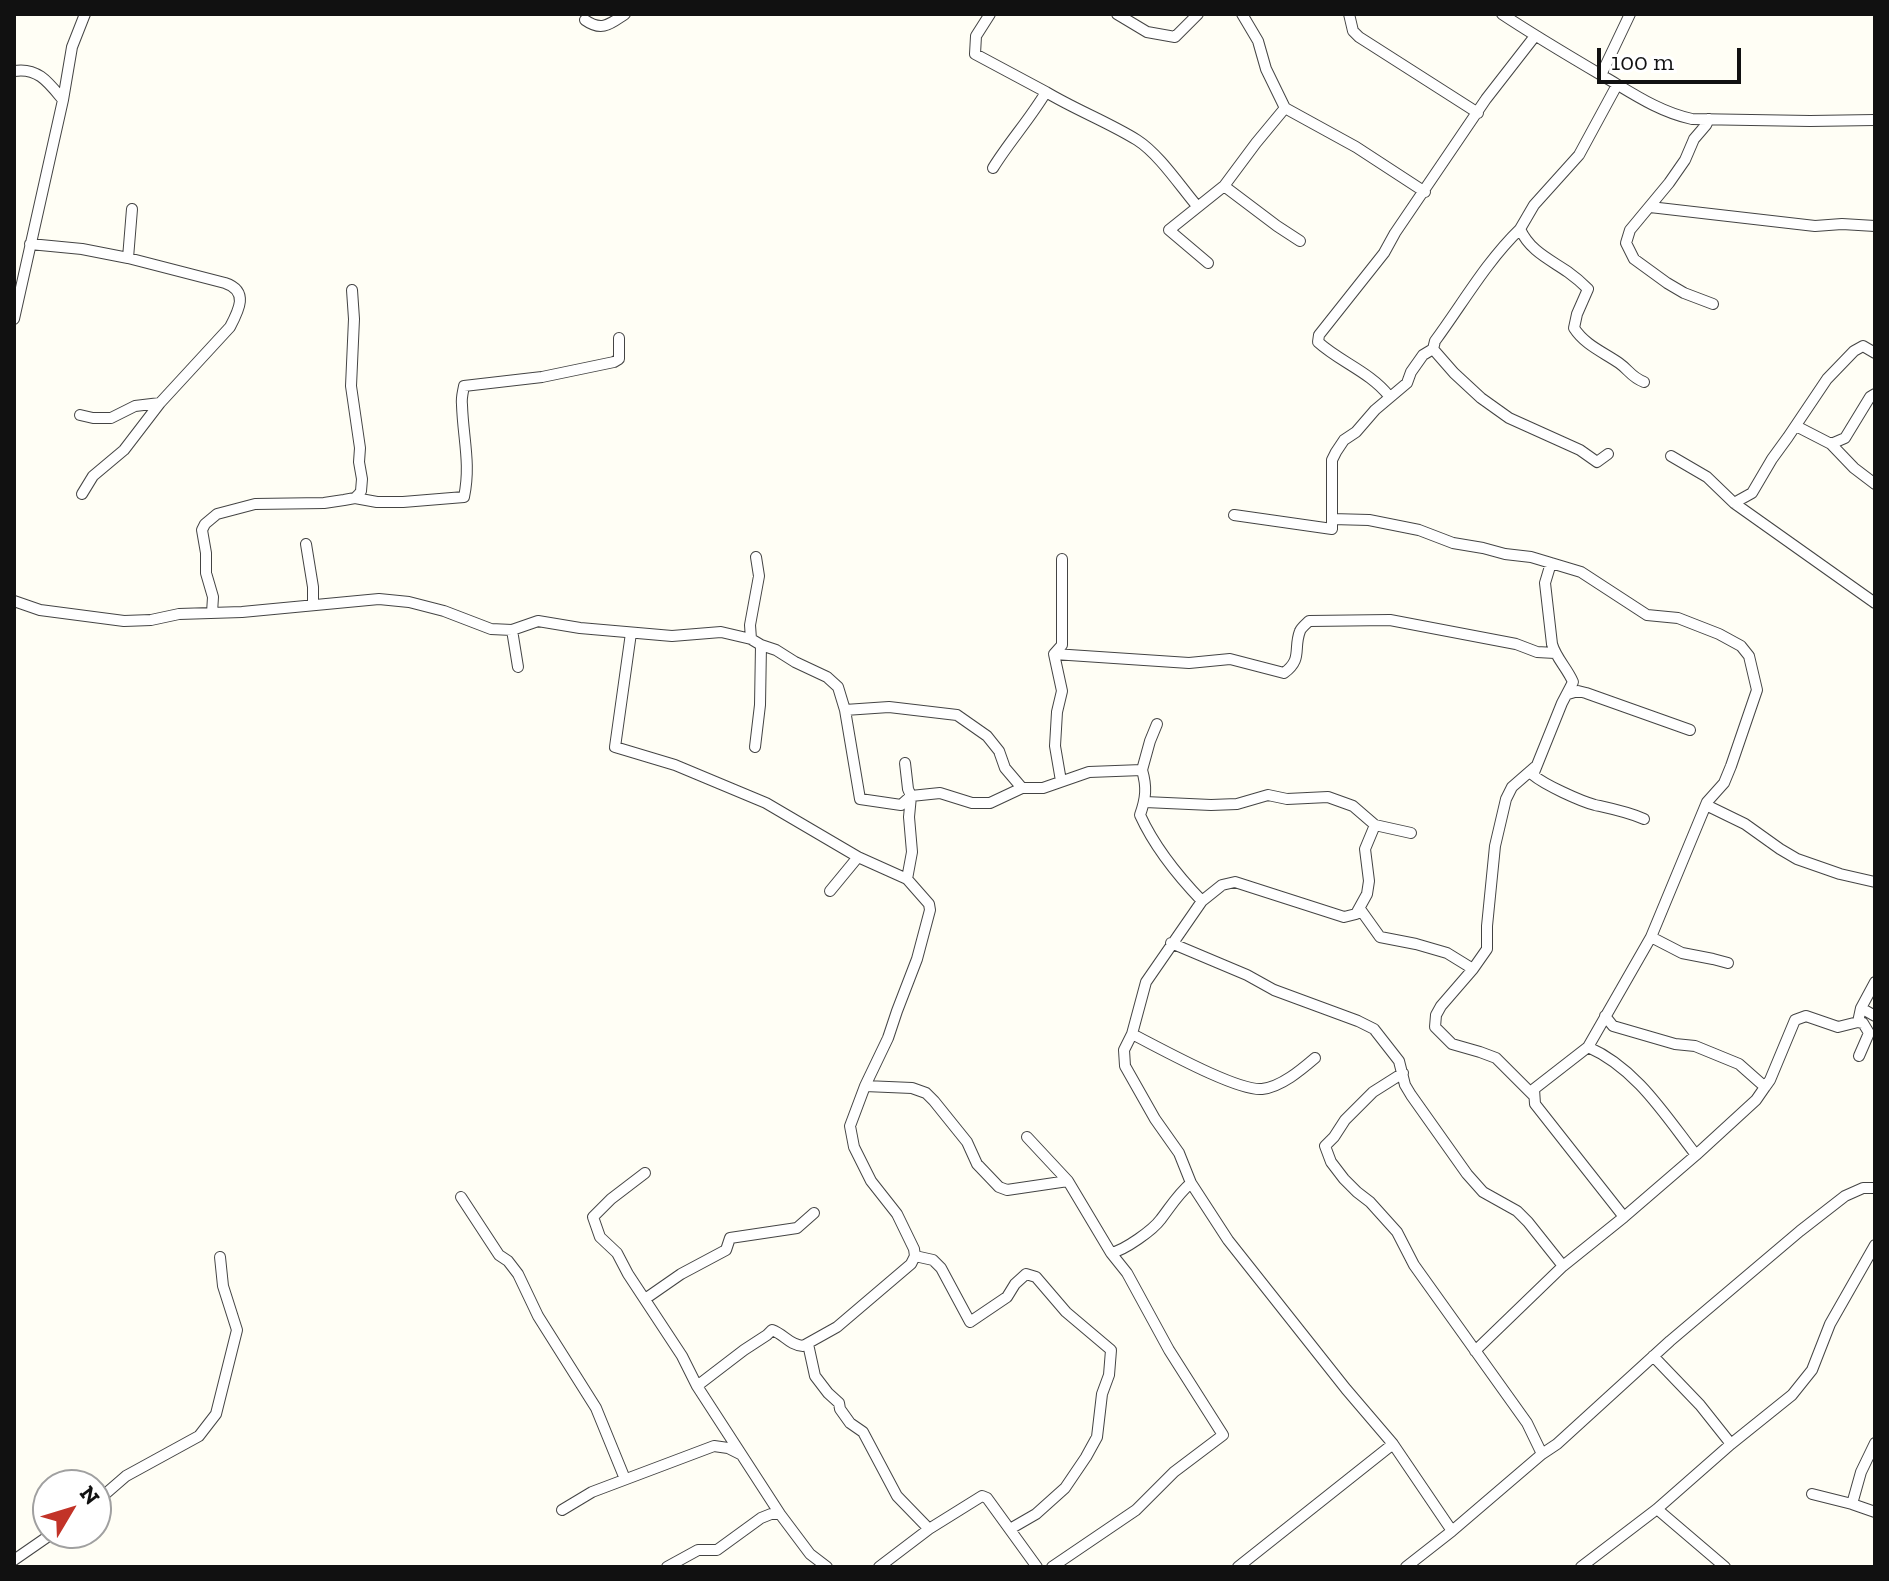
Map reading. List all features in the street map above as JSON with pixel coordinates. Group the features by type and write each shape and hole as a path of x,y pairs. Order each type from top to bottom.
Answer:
{"street":[{"path":"14,319 72,47 85,14"},
{"path":"585,20 599,27 625,14"},
{"path":"990,14 976,36 975,54 1075,110 1139,141 1197,206"},
{"path":"1117,14 1147,32 1175,37 1198,14"},
{"path":"1242,14 1258,41 1266,69 1285,108 1356,147 1425,192"},
{"path":"1349,14 1353,31 1359,37 1478,113"},
{"path":"1502,14 1667,112 1692,119 1875,120"},
{"path":"1601,75 1630,14"},
{"path":"1389,396 1362,371 1318,342 1319,335 1384,253 1486,99 1535,36"},
{"path":"14,71 25,70 46,79 63,100"},
{"path":"1234,515 1332,529 1332,460 1336,452 1344,440 1356,432 1389,396 1407,383 1411,372 1423,355 1433,349 1435,341 1489,263 1520,229 1534,205 1579,155 1617,85"},
{"path":"993,168 1046,92"},
{"path":"1208,263 1169,230 1224,186 1285,108"},
{"path":"1709,119 1694,139 1685,160 1630,230 1626,243 1634,259 1684,293 1713,304"},
{"path":"1224,186 1300,241"},
{"path":"1650,207 1815,226 1875,226"},
{"path":"128,258 132,209"},
{"path":"1520,229 1525,240 1538,253 1588,289 1574,328 1580,337 1622,365 1633,378 1644,382"},
{"path":"30,244 82,249 128,258 225,283 238,291 241,302 230,327 160,403 124,450 93,476 82,494"},
{"path":"352,290 351,398 362,479 361,491 355,498"},
{"path":"212,613 213,597 206,573 202,530 217,514 255,504 324,503 355,498 403,502 464,497 468,473 461,400 464,386 542,377 614,362 619,359 619,338"},
{"path":"1734,503 1752,493 1827,379 1863,346 1875,353"},
{"path":"1433,349 1481,398 1509,418 1580,450 1597,462 1608,454"},
{"path":"1831,444 1845,438 1870,397 1875,394"},
{"path":"80,415 111,418 135,406 160,403"},
{"path":"1796,426 1831,444 1875,484"},
{"path":"1671,456 1707,477 1734,503 1875,603"},
{"path":"1332,519 1388,523 1419,530 1453,543 1531,557 1581,572 1647,615 1678,618 1719,634 1741,646 1749,656 1757,690 1731,766 1724,783 1706,805 1651,937 1588,1047 1534,1089 1535,1104 1624,1217"},
{"path":"306,544 313,605"},
{"path":"751,639 750,625 759,576 756,557"},
{"path":"1054,654 1062,645 1062,559"},
{"path":"1551,563 1545,583 1552,644 1568,670 1573,689"},
{"path":"14,601 40,610 124,621 379,599 409,602 444,611 491,629 512,630 538,621 672,636 721,632 751,639 776,650 827,677 838,687 845,710 860,799 901,805 911,796 940,793 972,803 990,803 1022,788 1043,788 1089,772 1142,770"},
{"path":"1054,654 1189,663 1230,659 1284,673 1293,667 1301,630 1309,621 1376,620 1555,653"},
{"path":"512,630 518,667"},
{"path":"631,633 615,747 675,765 766,803 858,857 907,879 929,904 930,910 917,959 888,1038 850,1126 854,1147 871,1181 897,1214 915,1256 911,1264 837,1327 803,1346 796,1346 772,1330 697,1386"},
{"path":"755,747 760,705 761,645"},
{"path":"1054,654 1062,691 1055,746 1061,781"},
{"path":"1573,689 1690,730"},
{"path":"1573,689 1562,703 1533,775 1543,787 1592,804 1624,810 1644,819"},
{"path":"845,710 889,707 957,715 987,736 999,751 1005,768 1022,788"},
{"path":"1157,724 1142,770 1147,786 1140,815 1149,835 1177,876 1202,901"},
{"path":"905,763 911,796 912,852 907,879"},
{"path":"1533,1095 1496,1058 1452,1044 1435,1027 1441,1006 1487,949 1495,846 1506,799 1512,787 1535,767"},
{"path":"1145,802 1211,805 1237,804 1268,795 1287,799 1328,797 1353,806 1375,825 1411,833"},
{"path":"1706,805 1745,824 1797,859 1875,882"},
{"path":"1375,825 1365,849 1369,881 1367,894 1360,909 1352,916 1344,917 1235,882 1222,885 1202,901 1146,982 1132,1034 1124,1050 1125,1066 1155,1119 1179,1153 1191,1183 1228,1240 1393,1444 1452,1531"},
{"path":"830,891 858,857"},
{"path":"1360,909 1380,937 1447,953 1473,969"},
{"path":"1651,937 1682,953 1728,963"},
{"path":"1171,943 1247,975 1274,990 1374,1029 1399,1061 1411,1095 1467,1174 1483,1192 1517,1211 1563,1266"},
{"path":"1858,1022 1861,1008 1875,982"},
{"path":"1861,1008 1875,1016"},
{"path":"1605,1016 1613,1026 1675,1044 1695,1046 1739,1064 1765,1087"},
{"path":"1475,1351 1563,1266 1624,1217 1756,1100 1770,1080 1795,1020 1806,1016 1838,1027 1863,1023 1869,1033 1859,1056"},
{"path":"1132,1034 1226,1080 1260,1089 1276,1085 1315,1058"},
{"path":"1588,1047 1604,1054 1635,1080 1696,1155"},
{"path":"1403,1073 1373,1092 1325,1146 1331,1162 1344,1179 1397,1232 1414,1265 1527,1423 1542,1454"},
{"path":"865,1086 912,1088 926,1093 967,1142 977,1164 999,1187 1007,1190 1068,1181"},
{"path":"1027,1137 1068,1181 1111,1253 1127,1273 1169,1350 1223,1435 1174,1472 1136,1510 1052,1567"},
{"path":"645,1173 593,1217 600,1237 617,1253 682,1356 697,1386 780,1514 810,1554 827,1567"},
{"path":"1111,1253 1124,1248 1159,1223 1180,1192 1191,1183"},
{"path":"1406,1567 1557,1444 1653,1356 1800,1231 1845,1196 1863,1188 1875,1188"},
{"path":"461,1197 499,1255 518,1274 538,1316 596,1408 625,1479"},
{"path":"645,1299 681,1274 726,1250 730,1238 797,1228 814,1213"},
{"path":"1581,1567 1657,1509 1792,1395 1812,1370 1830,1324 1875,1245"},
{"path":"915,1256 933,1260 941,1268 970,1322 1007,1297 1026,1274 1036,1277 1066,1312 1111,1350 1097,1437 1086,1457 1065,1488 1036,1514 1010,1529"},
{"path":"112,1488 126,1476 199,1436 216,1414 237,1330 223,1286 220,1257"},
{"path":"808,1344 815,1376 839,1403 850,1423 863,1432 897,1496 929,1529"},
{"path":"1653,1356 1700,1405 1731,1444"},
{"path":"1852,1504 1861,1472 1875,1443"},
{"path":"1238,1567 1393,1444"},
{"path":"562,1510 592,1492 714,1446 742,1455"},
{"path":"1812,1494 1875,1512"},
{"path":"879,1567 893,1563 929,1529 982,1496 987,1498 1037,1567"},
{"path":"1657,1509 1725,1567"},
{"path":"667,1567 698,1550 717,1550 761,1518 780,1514"},
{"path":"14,1560 32,1548"}]}
